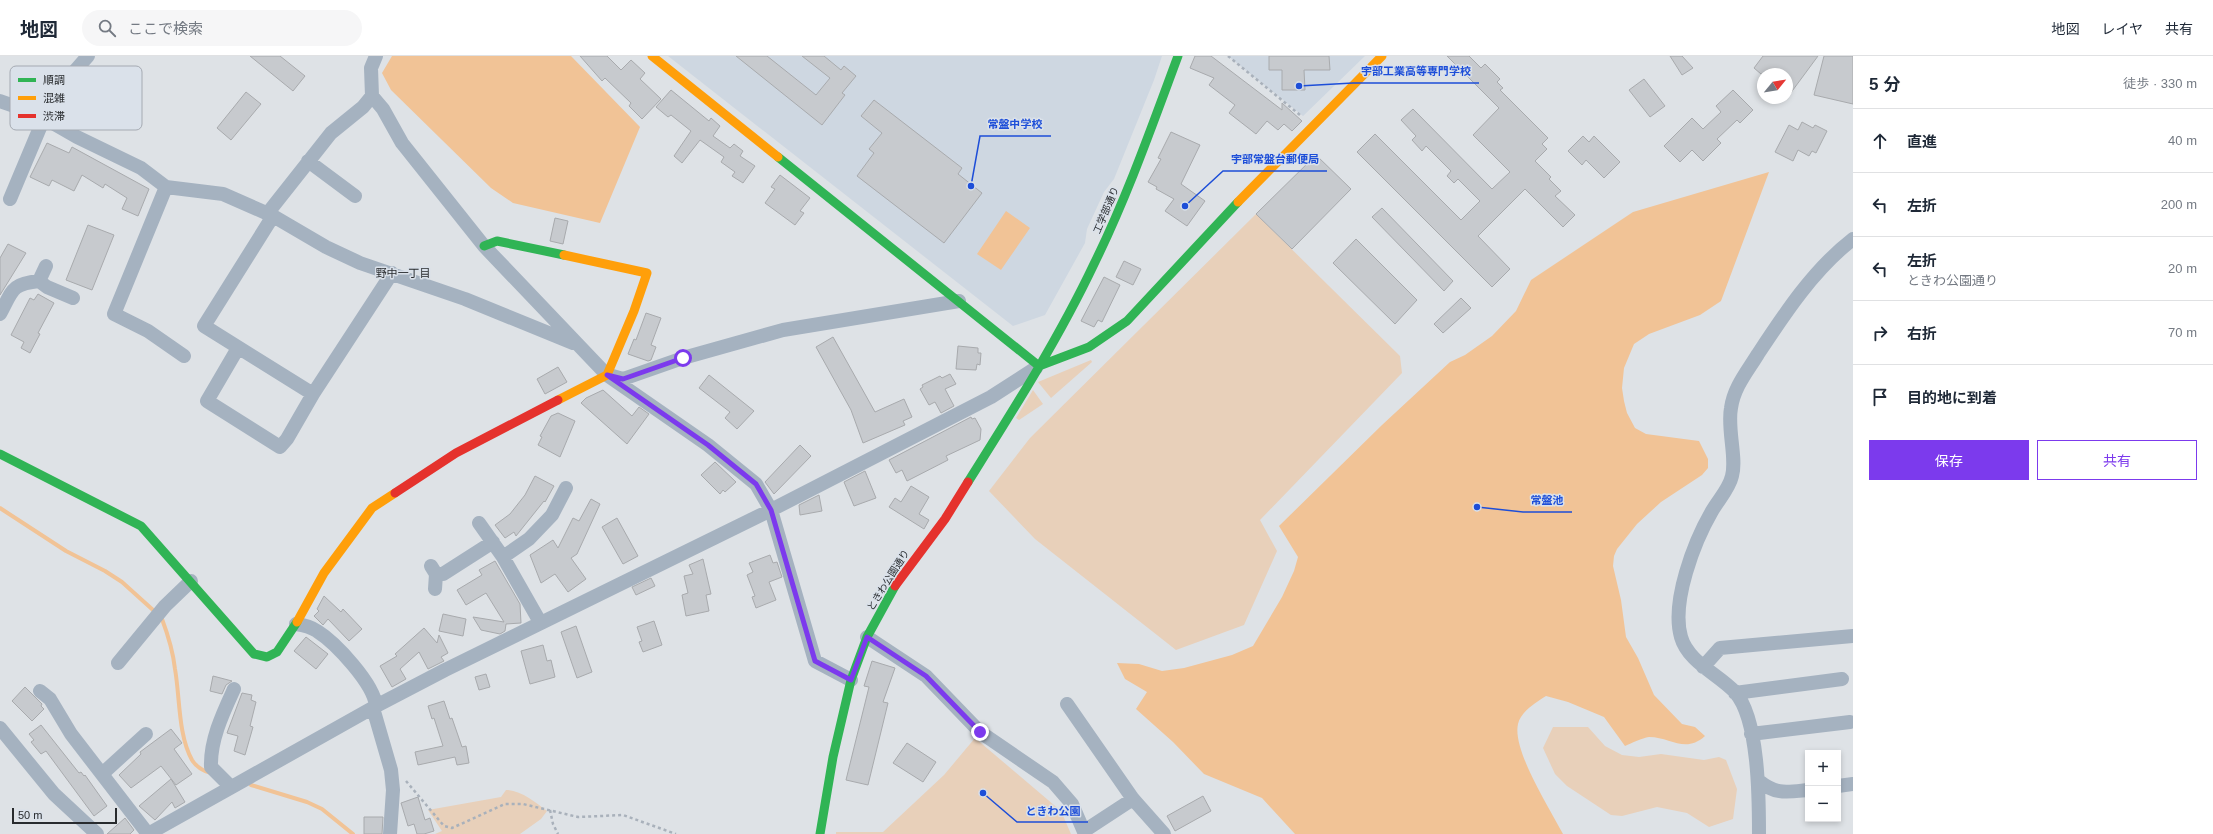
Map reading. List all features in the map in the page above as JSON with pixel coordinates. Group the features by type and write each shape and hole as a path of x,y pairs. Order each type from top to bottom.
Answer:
{"street":[{"path":"80,66 88,56"},
{"path":"376,56 371,68 372,96 383,109 402,142 484,246 607,375 708,445 756,484 771,510 815,661 851,680"},
{"path":"652,56 1039,366"},
{"name":"工学部通り","path":"1039,366 1094,265 1135,171 1178,56"},
{"path":"50,693 71,734 148,834 375,707 540,622 771,510 991,396 1039,366 1089,347 1127,321 1312,126 1382,56"},
{"path":"313,394 204,326 270,215 308,161 331,133 363,107 372,96"},
{"path":"0,101 10,105"},
{"path":"10,199 35,130"},
{"path":"65,130 141,168 166,187 223,194 270,215 326,247 360,263 464,299 577,345"},
{"path":"308,161 355,196"},
{"path":"166,187 114,314 148,330 184,356"},
{"path":"1759,834 1759,780 1747,714 1735,693 1703,667 1690,653 1681,638 1678,620 1679,598 1702,529 1727,489 1733,475 1729,424 1734,391 1779,323 1822,268 1853,239"},
{"path":"0,454 141,526 191,581 240,640 254,654 267,657 277,652 296,624 324,573 372,508 456,453 607,375 634,311 647,273 497,242 484,246"},
{"path":"39,281 46,266"},
{"path":"238,348 207,401 280,447 287,439 313,394 392,273"},
{"path":"0,314 14,288 21,283 39,281 46,287 73,298"},
{"path":"607,375 623,379 691,356 784,330 959,301"},
{"name":"ときわ公園通り","path":"820,834 822,813 831,764 851,680 867,637 897,582 945,519 1039,366"},
{"path":"503,557 529,539 552,515 566,488"},
{"path":"479,522 503,557 540,622"},
{"path":"435,589 434,570 443,574 493,542"},
{"path":"125,661 165,606 191,581"},
{"path":"296,624 317,630 346,658 376,700 375,707 391,770 393,790 390,834"},
{"path":"1703,667 1720,648 1853,636"},
{"path":"867,637 926,676 980,732 1052,782 1072,804 1085,832 1132,799"},
{"path":"1735,693 1842,679"},
{"path":"231,787 211,767 211,757 219,724 234,689"},
{"path":"1067,704 1132,799 1164,834"},
{"path":"1751,734 1850,722"},
{"path":"0,728 54,794 97,834"},
{"path":"102,774 146,734"},
{"path":"1759,780 1769,789 1780,792 1805,790"},
{"path":"1841,786 1853,784"}],"path":[{"path":"1228,56 1312,126"},
{"path":"391,770 410,784 444,826 452,828 505,804 523,804 578,817 623,815 676,834"},
{"path":"550,810 553,824 558,834"}],"shaded area":[{"path":"392,56 571,56 640,127 600,223 513,203 491,188 391,90 382,73"},
{"path":"668,56 1162,56 1154,80 1114,179 1104,192 1087,229 1085,243 1045,315 1013,326"},
{"path":"1228,56 1365,56 1303,116"},
{"path":"1769,172 1721,301 1700,315 1649,334 1634,344 1624,368 1622,388 1624,401 1627,413 1635,428 1646,434 1699,441 1708,459 1708,468 1702,475 1661,502 1637,524 1617,549 1614,556 1613,566 1621,600 1626,637 1638,658 1654,695 1682,724 1695,727 1705,736 1691,744 1649,737 1640,739 1625,746 1604,717 1568,702 1546,696 1530,707 1522,715 1518,724 1518,735 1526,764 1541,795 1563,834 1295,834 1262,798 1204,774 1173,742 1136,709 1147,692 1125,679 1117,663 1139,664 1162,671 1184,668 1232,655 1253,646 1282,597 1294,571 1298,557 1279,526 1382,425 1450,362 1465,355 1492,336 1516,311 1531,280 1633,212"},
{"path":"1006,211 1030,228 1001,270 977,254"},
{"path":"1256,214 1400,356 1402,373 1260,520 1277,551 1244,625 1176,650 1035,539 989,491 1030,438"},
{"path":"1091,360 1092,362 1051,398 1038,382"},
{"path":"1033,390 1043,404 1019,420 1016,418"},
{"path":"1553,727 1588,727 1605,746 1622,755 1639,757 1661,754 1704,760 1719,757 1726,760 1737,789 1733,819 1709,827 1687,813 1657,807 1622,816 1611,815 1567,786 1555,774 1543,748"},
{"path":"975,738 1061,811 1071,834 836,834 836,832 883,832 944,775"},
{"path":"506,790 523,795 547,811 541,819 520,834 435,834 442,831 428,810 501,797"}],"building":[{"path":"250,56 280,56 305,76 293,91"},
{"path":"580,56 607,56 621,70 631,60 645,73 640,79 661,99 642,119 629,106 631,103 605,78 602,81"},
{"path":"736,56 767,56 816,95 830,78 802,56 824,56 841,70 844,66 856,76 842,93 845,95 822,125"},
{"path":"1195,56 1211,56 1282,110 1282,103 1302,121 1292,131 1284,124 1278,130 1267,121 1256,134 1229,113 1235,105 1209,85 1214,78 1190,68"},
{"path":"1269,56 1329,56 1330,70 1304,70 1305,90 1282,90 1282,70 1269,70"},
{"path":"1447,56 1469,56 1481,68 1485,64 1500,79 1497,82 1503,88 1500,90 1548,138 1542,144 1547,149 1535,161 1551,177 1549,179 1561,191 1555,196 1575,215 1563,227 1525,189 1478,236 1510,269 1492,287 1357,152 1375,134 1461,220 1480,201 1458,179 1454,183 1447,176 1451,171 1426,146 1422,151 1412,140 1416,136 1401,120 1413,109 1492,189 1510,172 1473,135 1499,108"},
{"path":"1670,56 1682,56 1693,68 1682,75"},
{"path":"1763,56 1818,56 1793,90 1793,68 1757,68 1757,71 1754,68"},
{"path":"1824,56 1853,56 1853,104 1814,95"},
{"path":"1644,79 1665,106 1650,117 1629,90"},
{"path":"671,90 709,121 711,118 720,126 713,136 730,148 734,144 743,151 740,156 755,166 743,183 732,176 735,172 721,162 724,157 700,140 682,163 674,156 691,131 671,115 668,117 656,107"},
{"path":"1733,90 1753,110 1740,123 1737,120 1717,139 1721,143 1703,161 1692,150 1680,162 1664,146 1692,118 1703,129 1721,112 1716,106"},
{"path":"246,92 261,104 231,140 217,128"},
{"path":"874,100 962,168 958,174 982,193 944,243 857,176 874,153 869,149 882,133 861,116"},
{"path":"1802,122 1813,128 1815,125 1827,131 1816,153 1812,151 1809,156 1798,150 1793,161 1775,152 1789,125 1798,130"},
{"path":"1171,132 1200,145 1181,184 1205,201 1187,226 1165,211 1174,199 1156,189 1157,187 1148,182 1161,159 1158,158"},
{"path":"1583,136 1589,142 1594,136 1620,162 1604,178 1586,160 1582,165 1568,151"},
{"path":"47,143 69,153 72,147 149,189 138,216 122,209 127,198 105,184 103,188 82,175 74,191 52,180 49,186 30,177"},
{"path":"1316,155 1351,189 1292,249 1256,214"},
{"path":"780,175 810,198 800,211 804,213 795,225 765,203 775,189 771,187"},
{"path":"1382,208 1453,281 1444,291 1372,217"},
{"path":"555,218 568,221 563,244 550,241"},
{"path":"88,225 114,235 92,290 66,280"},
{"path":"1356,239 1417,300 1395,324 1333,263"},
{"path":"8,244 26,253 0,295 0,258"},
{"path":"1124,261 1141,269 1133,285 1116,277"},
{"path":"1104,277 1120,285 1102,322 1098,320 1094,327 1081,321"},
{"path":"38,294 54,303 38,333 40,334 30,353 21,348 24,342 11,335 30,298 34,300"},
{"path":"1461,298 1471,308 1443,333 1434,324"},
{"path":"646,313 661,318 651,345 656,347 651,360 648,361 628,354 634,339 636,340"},
{"path":"833,337 875,412 904,399 912,417 903,421 905,425 863,443 851,410 816,347"},
{"path":"958,346 978,348 978,353 981,353 980,365 977,364 976,370 956,369"},
{"path":"558,367 567,382 545,394 537,379"},
{"path":"950,374 956,384 945,389 954,406 941,413 935,402 929,405 920,389 923,387 922,385 940,376 942,378"},
{"path":"709,375 754,411 737,429 725,418 730,412 699,388"},
{"path":"603,390 632,416 639,407 649,414 627,444 581,403 586,398"},
{"path":"558,413 575,421 560,457 538,445 542,437 540,436 551,416"},
{"path":"971,417 972,419 975,418 981,429 980,440 946,456 948,460 907,481 902,470 896,473 889,460"},
{"path":"800,445 811,456 774,494 765,482"},
{"path":"715,462 736,482 725,492 723,490 720,494 701,475"},
{"path":"865,471 876,498 854,506 844,482"},
{"path":"535,476 554,486 545,502 544,501 516,536 514,532 505,538 495,525 510,514 525,495"},
{"path":"911,486 929,497 919,514 929,520 924,529 889,507 895,498 901,502"},
{"path":"819,495 822,511 800,515 799,505"},
{"path":"591,499 600,504 577,554 571,558 586,579 568,592 555,574 541,583 530,555 553,540 558,548 573,518 579,521"},
{"path":"617,518 638,556 623,564 602,527"},
{"path":"770,555 773,563 777,562 782,577 769,582 776,600 756,608 752,597 755,596 747,575 753,572 749,563"},
{"path":"703,559 711,594 706,595 709,611 686,616 682,595 688,593 684,576 693,574 689,565"},
{"path":"495,561 520,604 521,623 506,624 505,631 500,634 481,630 473,617 504,622 486,593 466,605 457,590 482,575 479,570"},
{"path":"651,578 655,586 636,595 632,587"},
{"path":"324,596 341,612 343,609 362,629 349,641 328,619 323,625 314,616 319,611 317,609"},
{"path":"443,614 466,619 463,636 439,631"},
{"path":"654,621 662,645 643,652 639,642 642,641 637,627"},
{"path":"576,626 592,672 577,678 561,632"},
{"path":"424,628 437,643 439,635 448,653 441,657 444,661 428,669 419,652 400,669 406,679 392,687 380,666 397,656 395,654"},
{"path":"306,637 328,654 316,669 294,651"},
{"path":"543,645 547,661 551,660 555,677 530,684 521,651"},
{"path":"872,661 895,668 883,702 888,703 868,785 846,780 869,687 864,686"},
{"path":"486,674 490,687 479,690 475,677"},
{"path":"213,676 232,681 226,685 222,694 210,691"},
{"path":"25,687 42,704 41,706 44,709 32,721 12,701"},
{"path":"242,693 252,695 251,700 256,702 250,726 253,727 245,755 234,751 238,736 227,733"},
{"path":"444,701 450,719 452,718 462,747 466,746 469,763 457,765 455,757 418,765 415,752 443,746 434,718 432,719 428,706"},
{"path":"41,725 79,773 81,772 84,776 85,775 107,806 94,816 46,751 41,754 31,742 34,740 29,734"},
{"path":"171,729 182,743 174,749 192,774 176,785 161,766 131,788 119,775 141,754 140,752"},
{"path":"907,743 936,762 923,782 893,763"},
{"path":"171,779 185,802 175,808 172,802 155,820 139,806"},
{"path":"1203,796 1211,811 1175,831 1167,816"},
{"path":"418,797 425,820 430,818 434,831 424,834 417,834 414,824 408,826 401,803"},
{"path":"364,817 383,817 382,834 364,834"},
{"path":"125,818 134,830 130,834 107,834"}],"waterway":[{"path":"0,508 66,551 105,571 122,582 153,610"},
{"path":"162,619 173,656 180,716 187,750 192,760 198,767 211,773"},
{"path":"251,785 307,802 322,809 353,834"}],"traffic: fast":[{"path":"968,482 1034,375 1080,292 1106,239 1128,187 1178,56"},
{"path":"778,157 1039,366"},
{"path":"1039,366 1089,347 1127,321 1238,202"},
{"path":"484,246 497,241 564,255"},
{"path":"0,454 141,526 254,654 267,657 277,652 297,622"},
{"path":"820,834 833,757 851,680 867,637 895,586"}],"traffic: slow":[{"path":"652,56 778,157"},
{"path":"1238,202 1382,56"},
{"path":"558,400 607,375 634,311 647,273 564,255"},
{"path":"297,622 324,573 372,508 395,493"}],"traffic: jam":[{"path":"395,493 456,453 558,400"},
{"path":"895,586 945,519 968,482"}],"place":[{"name":"宇部工業高等専門学校","path":"1299,86"},
{"name":"常盤中学校","path":"971,186"},
{"name":"宇部常盤台郵便局","path":"1185,206"},
{"name":"常盤池","path":"1477,507"},
{"name":"ときわ公園","path":"983,793"}],"district":[{"name":"野中一丁目","path":"403,273"}],"route":[{"path":"683,358 623,379 607,375 708,445 756,484 771,510 815,661 851,680 867,637 926,676 980,732"}]}
